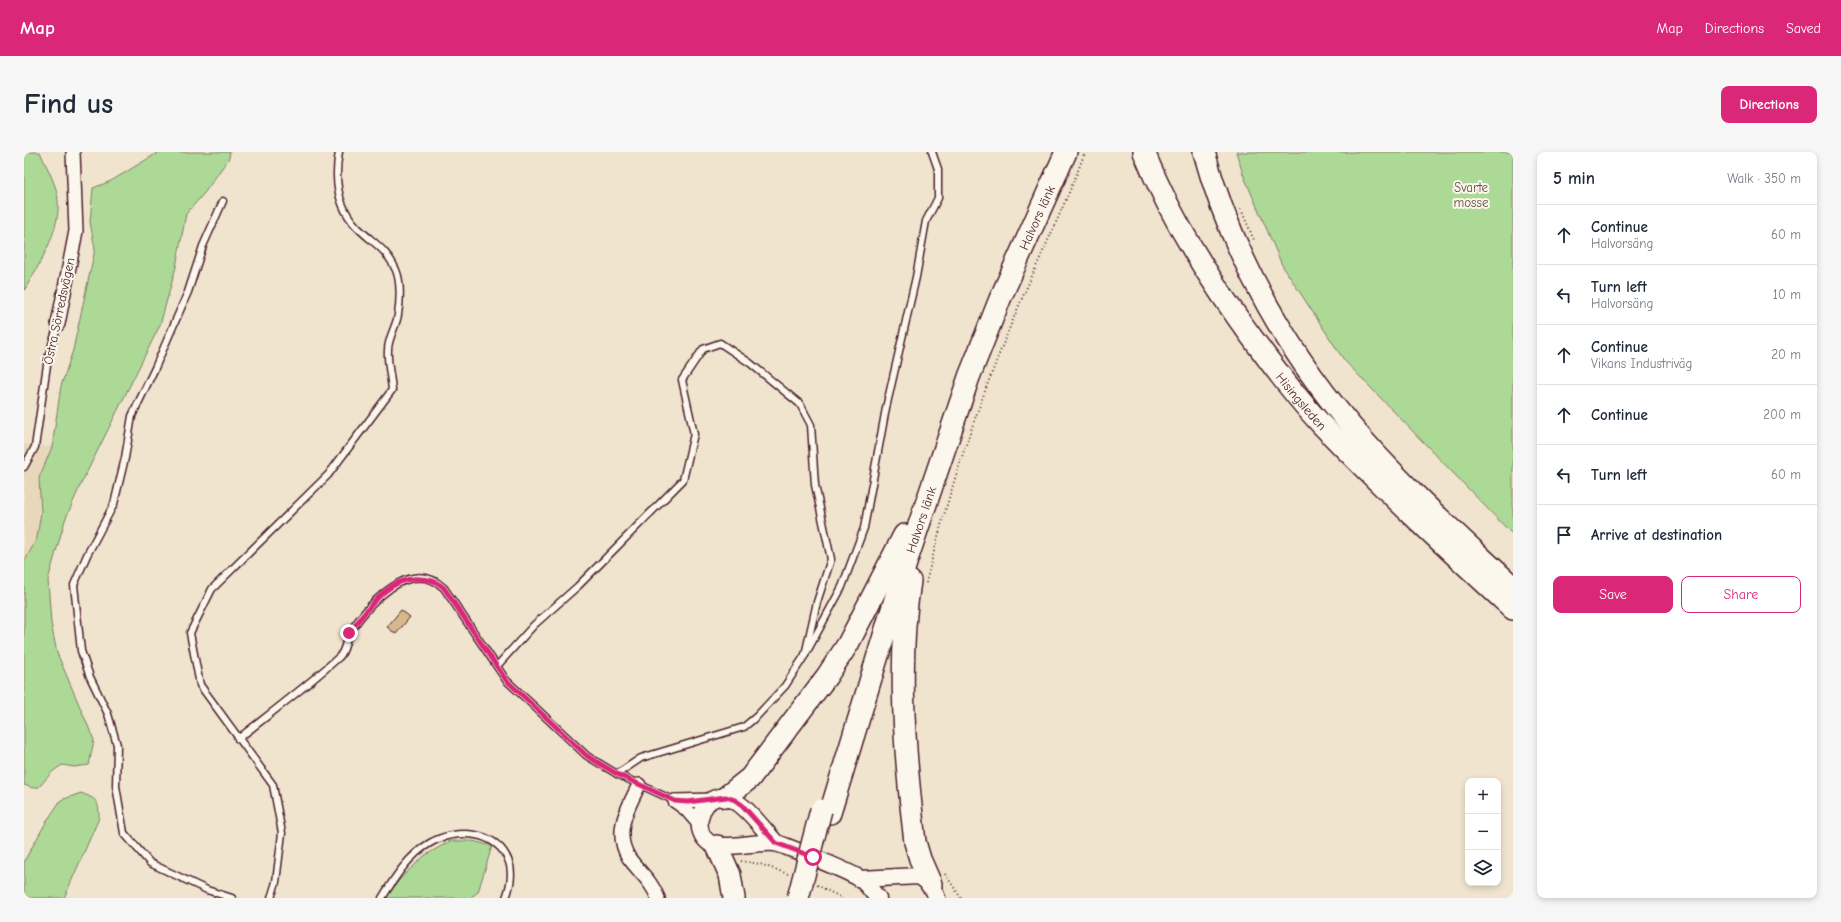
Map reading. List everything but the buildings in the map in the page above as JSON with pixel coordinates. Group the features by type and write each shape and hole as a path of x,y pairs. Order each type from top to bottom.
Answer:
{"highway":[{"name":"Halvors länk","path":"806,898 825,811 906,531 960,376 1053,152"},
{"name":"Halvors länk","path":"798,898 922,515 975,363 1000,299 1066,152"},
{"name":"Hisingsleden","path":"1144,152 1154,177 1186,238 1226,304 1274,367 1320,423 1513,609"},
{"name":"Hisingsleden","path":"1204,152 1225,218 1244,260 1272,313 1298,354 1333,402 1364,440 1422,501 1513,587"},
{"path":"922,515 910,583 904,632 902,685 915,842 920,859 937,889"},
{"path":"720,798 750,778 828,676 848,644 906,531"},
{"path":"718,846 730,875 734,898"}],"street":[{"name":"Östra Sörredsvägen","path":"58,324 76,231 73,152"},
{"path":"639,785 624,820 621,830 621,838 630,858 652,885 658,898"},
{"path":"720,798 702,809 700,813 700,825 703,836 707,841 718,846 776,843 813,857 860,879 878,898"},
{"path":"675,801 720,798 742,805 776,843"},
{"path":"675,801 686,809 700,825"},
{"path":"860,879 919,876 937,889"}],"lane":[{"path":"271,898 276,882 282,833 273,785 200,685 190,633 212,589 328,475 392,390 388,350 398,315 399,287 397,272 390,257 358,228 346,214 340,202 337,188 338,152"},
{"path":"617,774 640,758 744,727 757,716 785,686 805,655 842,587 864,528 886,408 916,277 926,221 938,198 938,169 932,152"},
{"path":"223,201 203,246 188,292 155,368 132,416 125,458 114,504 87,555 74,585 81,651 90,677 108,714 117,745 116,786 124,833 150,862 207,890 232,898"},
{"name":"Östra Sörredsvägen","path":"24,467 34,447 48,358 58,324"},
{"path":"497,666 534,625 578,586 683,480 694,434 682,380 703,349 720,343 750,363 800,404 811,425 815,485 831,559 817,602 805,655"},
{"path":"238,739 341,655 349,633 373,603 387,589 404,580 417,578 436,580 444,588 506,680 587,756 617,774 675,801"},
{"path":"382,898 395,877 417,852 440,838 456,834 478,835 488,838 504,853 509,862 511,875 506,898"}],"path":[{"path":"926,587 948,497 970,434 1009,329 1085,152"},
{"path":"1239,203 1257,246"},
{"path":"937,889 961,898"}],"shaded area":[{"path":"24,444 52,447 39,478 41,512 37,538 24,563"}],"green space":[{"path":"24,152 40,152 56,189 58,202 57,216 50,242 24,291"},
{"path":"159,152 230,152 229,158 205,192 186,214 176,267 160,325 81,484 65,520 48,580 51,623 57,653 94,740 89,765 74,767 62,765 52,772 39,787 33,788 24,785 24,563 37,538 41,512 39,478 52,447 61,386 73,350 95,249 90,222 93,188 111,181"},
{"name":"Svarte mosse","path":"1236,152 1513,152 1513,535 1344,360 1282,265 1243,174"},
{"path":"81,793 96,801 98,804 99,818 64,898 24,898 24,862 27,856 48,819 61,800"},
{"path":"450,841 473,841 492,846 478,892 470,898 386,898 400,879 424,856"}],"route":[{"path":"349,633 373,603 387,589 404,580 417,578 436,580 444,588 506,680 587,756 617,774 675,801 688,802 713,800 719,797 726,797 735,800 742,805 776,843 813,857"}]}
